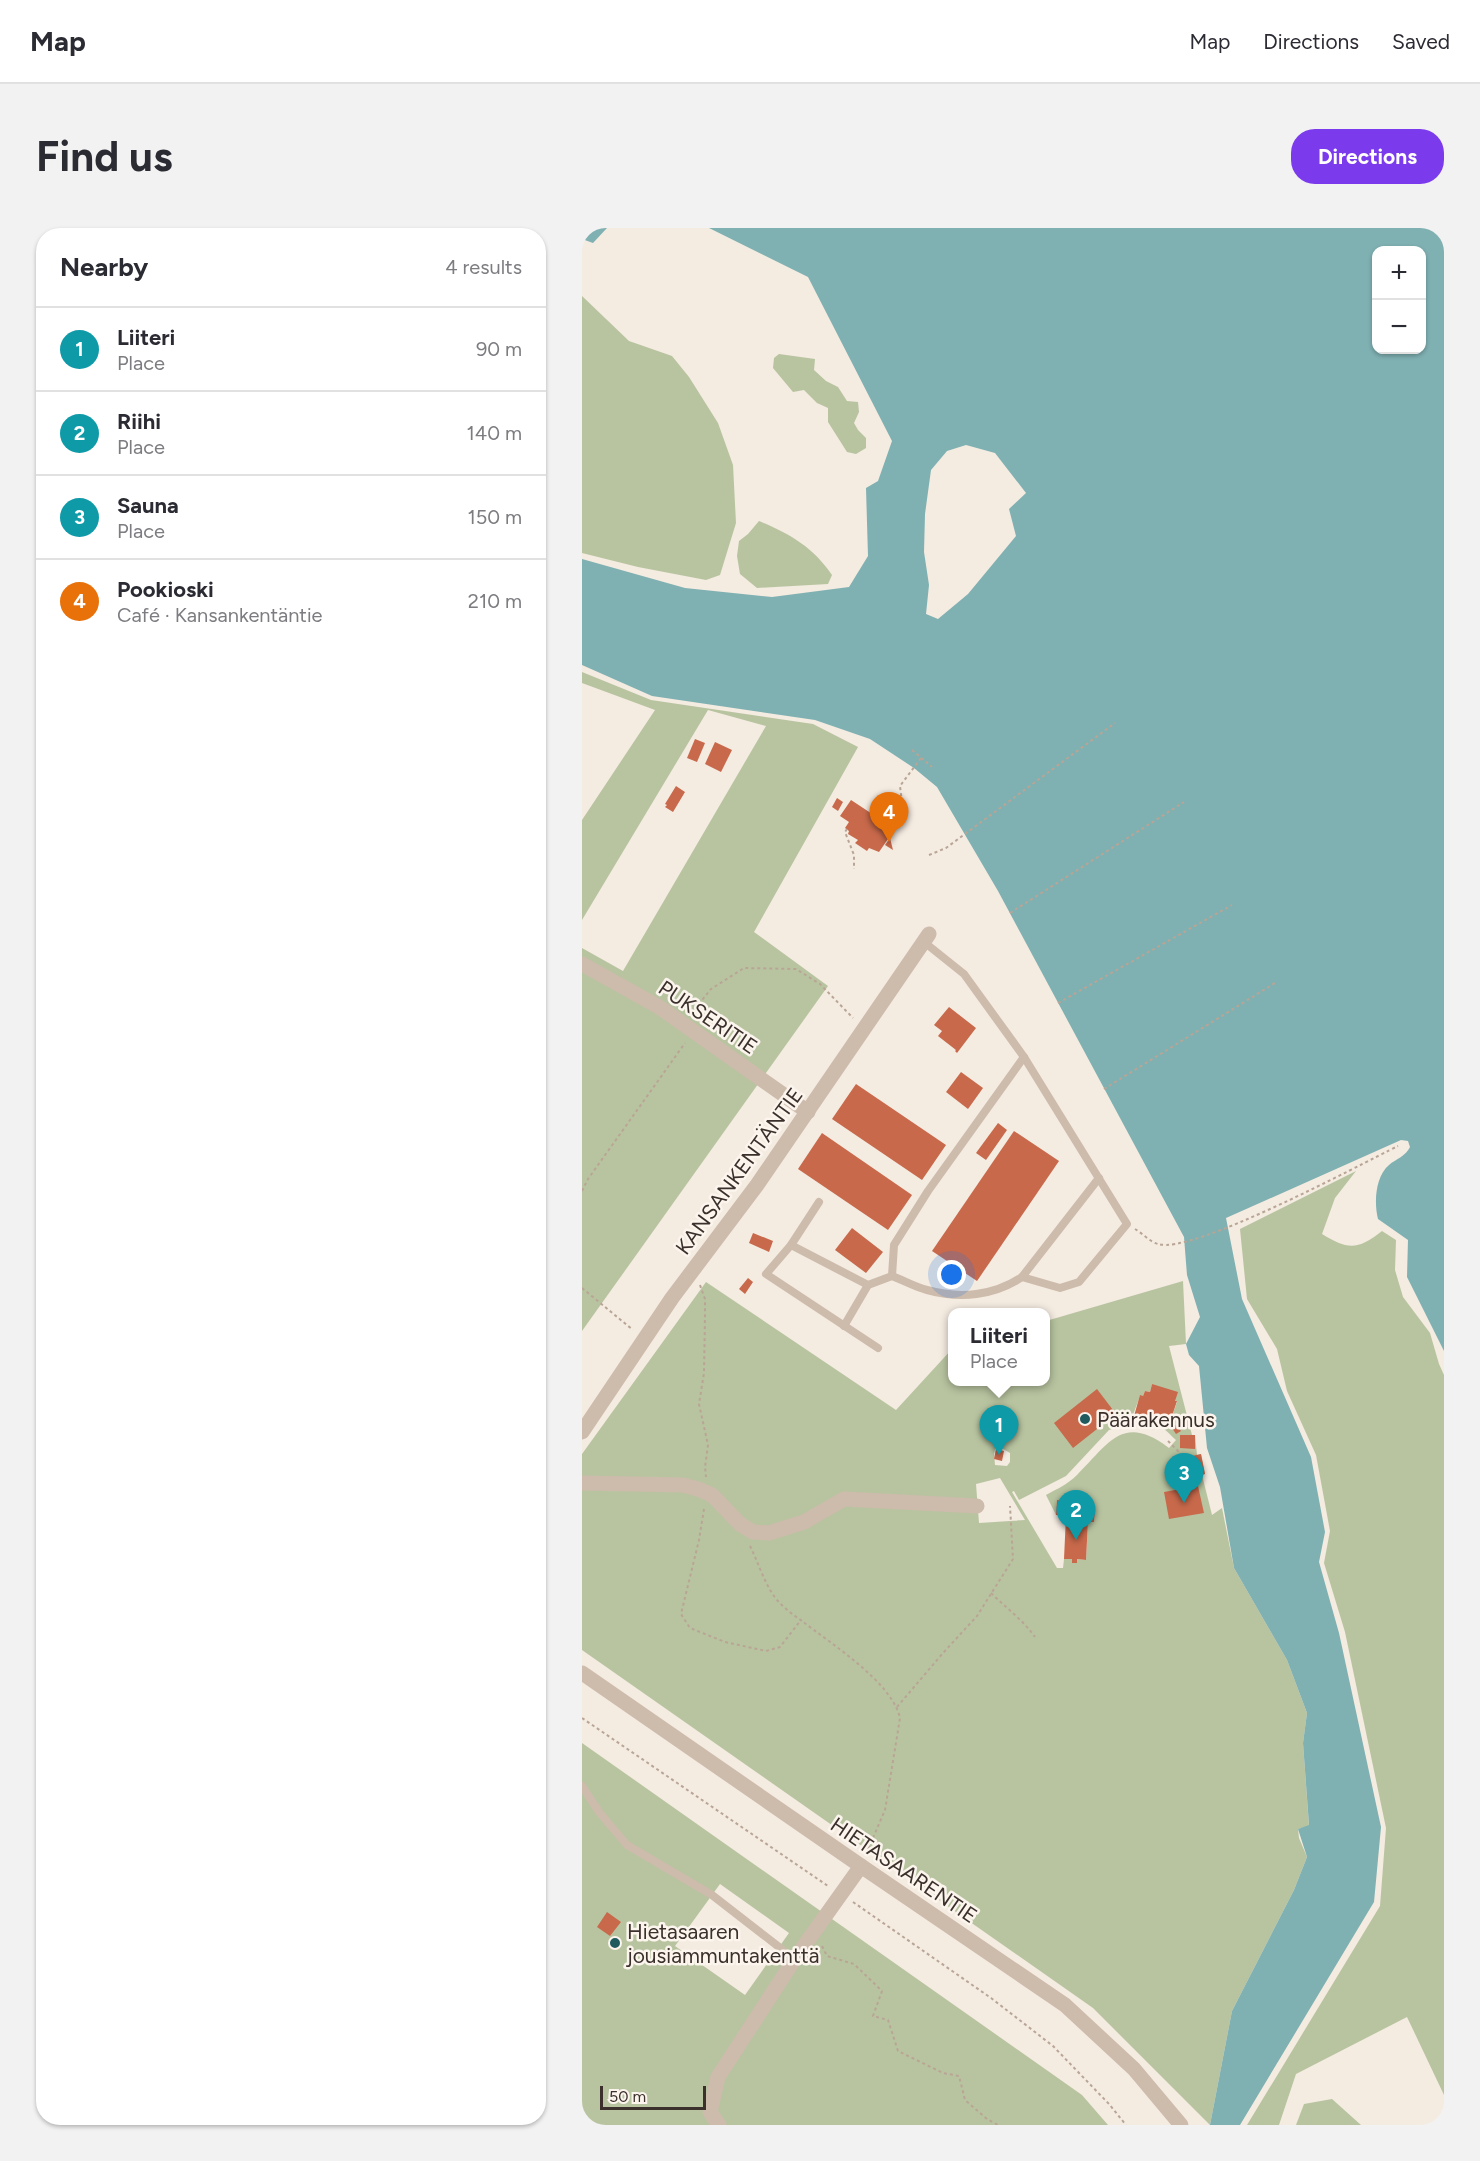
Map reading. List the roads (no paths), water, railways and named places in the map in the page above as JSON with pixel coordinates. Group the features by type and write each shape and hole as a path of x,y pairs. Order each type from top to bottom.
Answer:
{"street":[{"name":"KANSANKENTÄNTIE","path":"582,1432 644,1340 758,1185 927,938"},
{"name":"PUKSERITIE","path":"582,964 671,1015 807,1112"},
{"path":"582,1483 683,1485 698,1489 712,1495 740,1524 753,1532 768,1533 804,1522 844,1499 977,1506"},
{"name":"HIETASAARENTIE","path":"582,1673 1065,2005 1134,2069 1181,2125"},
{"path":"719,2125 710,2112 718,2077 794,1960 861,1866"}],"lane":[{"path":"927,938 964,974 1024,1057 1127,1224 1079,1282 1060,1288 1022,1277"},
{"path":"892,1276 894,1245 928,1191 1024,1057"},
{"path":"844,1326 868,1285 892,1276 926,1290 958,1295 978,1294 1007,1287 1022,1277 1099,1178"},
{"path":"819,1202 791,1245 766,1274 878,1348"},
{"path":"791,1245 868,1285"},
{"path":"582,1786 598,1812 627,1845 712,1895 794,1960"}],"water":[{"path":"582,228 607,228 593,243 582,239"},
{"path":"709,228 1444,228 1444,1351 1407,1277 1408,1240 1378,1219 1376,1198 1378,1183 1384,1170 1408,1150 1410,1147 1408,1141 1401,1140 1226,1218 1242,1299 1311,1457 1325,1532 1319,1562 1339,1633 1381,1827 1374,1902 1240,2125 1210,2125 1232,2011 1294,1890 1307,1857 1298,1829 1309,1825 1303,1743 1307,1713 1287,1660 1234,1568 1220,1487 1207,1448 1199,1366 1189,1355 1186,1344 1200,1317 1187,1275 1184,1237 998,891 937,787 914,768 870,739 815,720 652,696 582,665 582,559 685,588 772,597 849,587 868,556 866,488 878,481 892,441 808,277","holes":["966,445 995,453 1026,493 1009,509 1016,536 968,594 938,619 926,614 929,585 924,552 925,514 931,470 947,451"]}],"place":[{"name":"Pookioski","path":"889,842"},
{"name":"Päärakennus","path":"1085,1419"},
{"name":"Liiteri","path":"999,1455"},
{"name":"Sauna","path":"1184,1503"},
{"name":"Riihi","path":"1076,1540"},
{"name":"Hietasaaren jousiammuntakenttä","path":"615,1943"}]}
